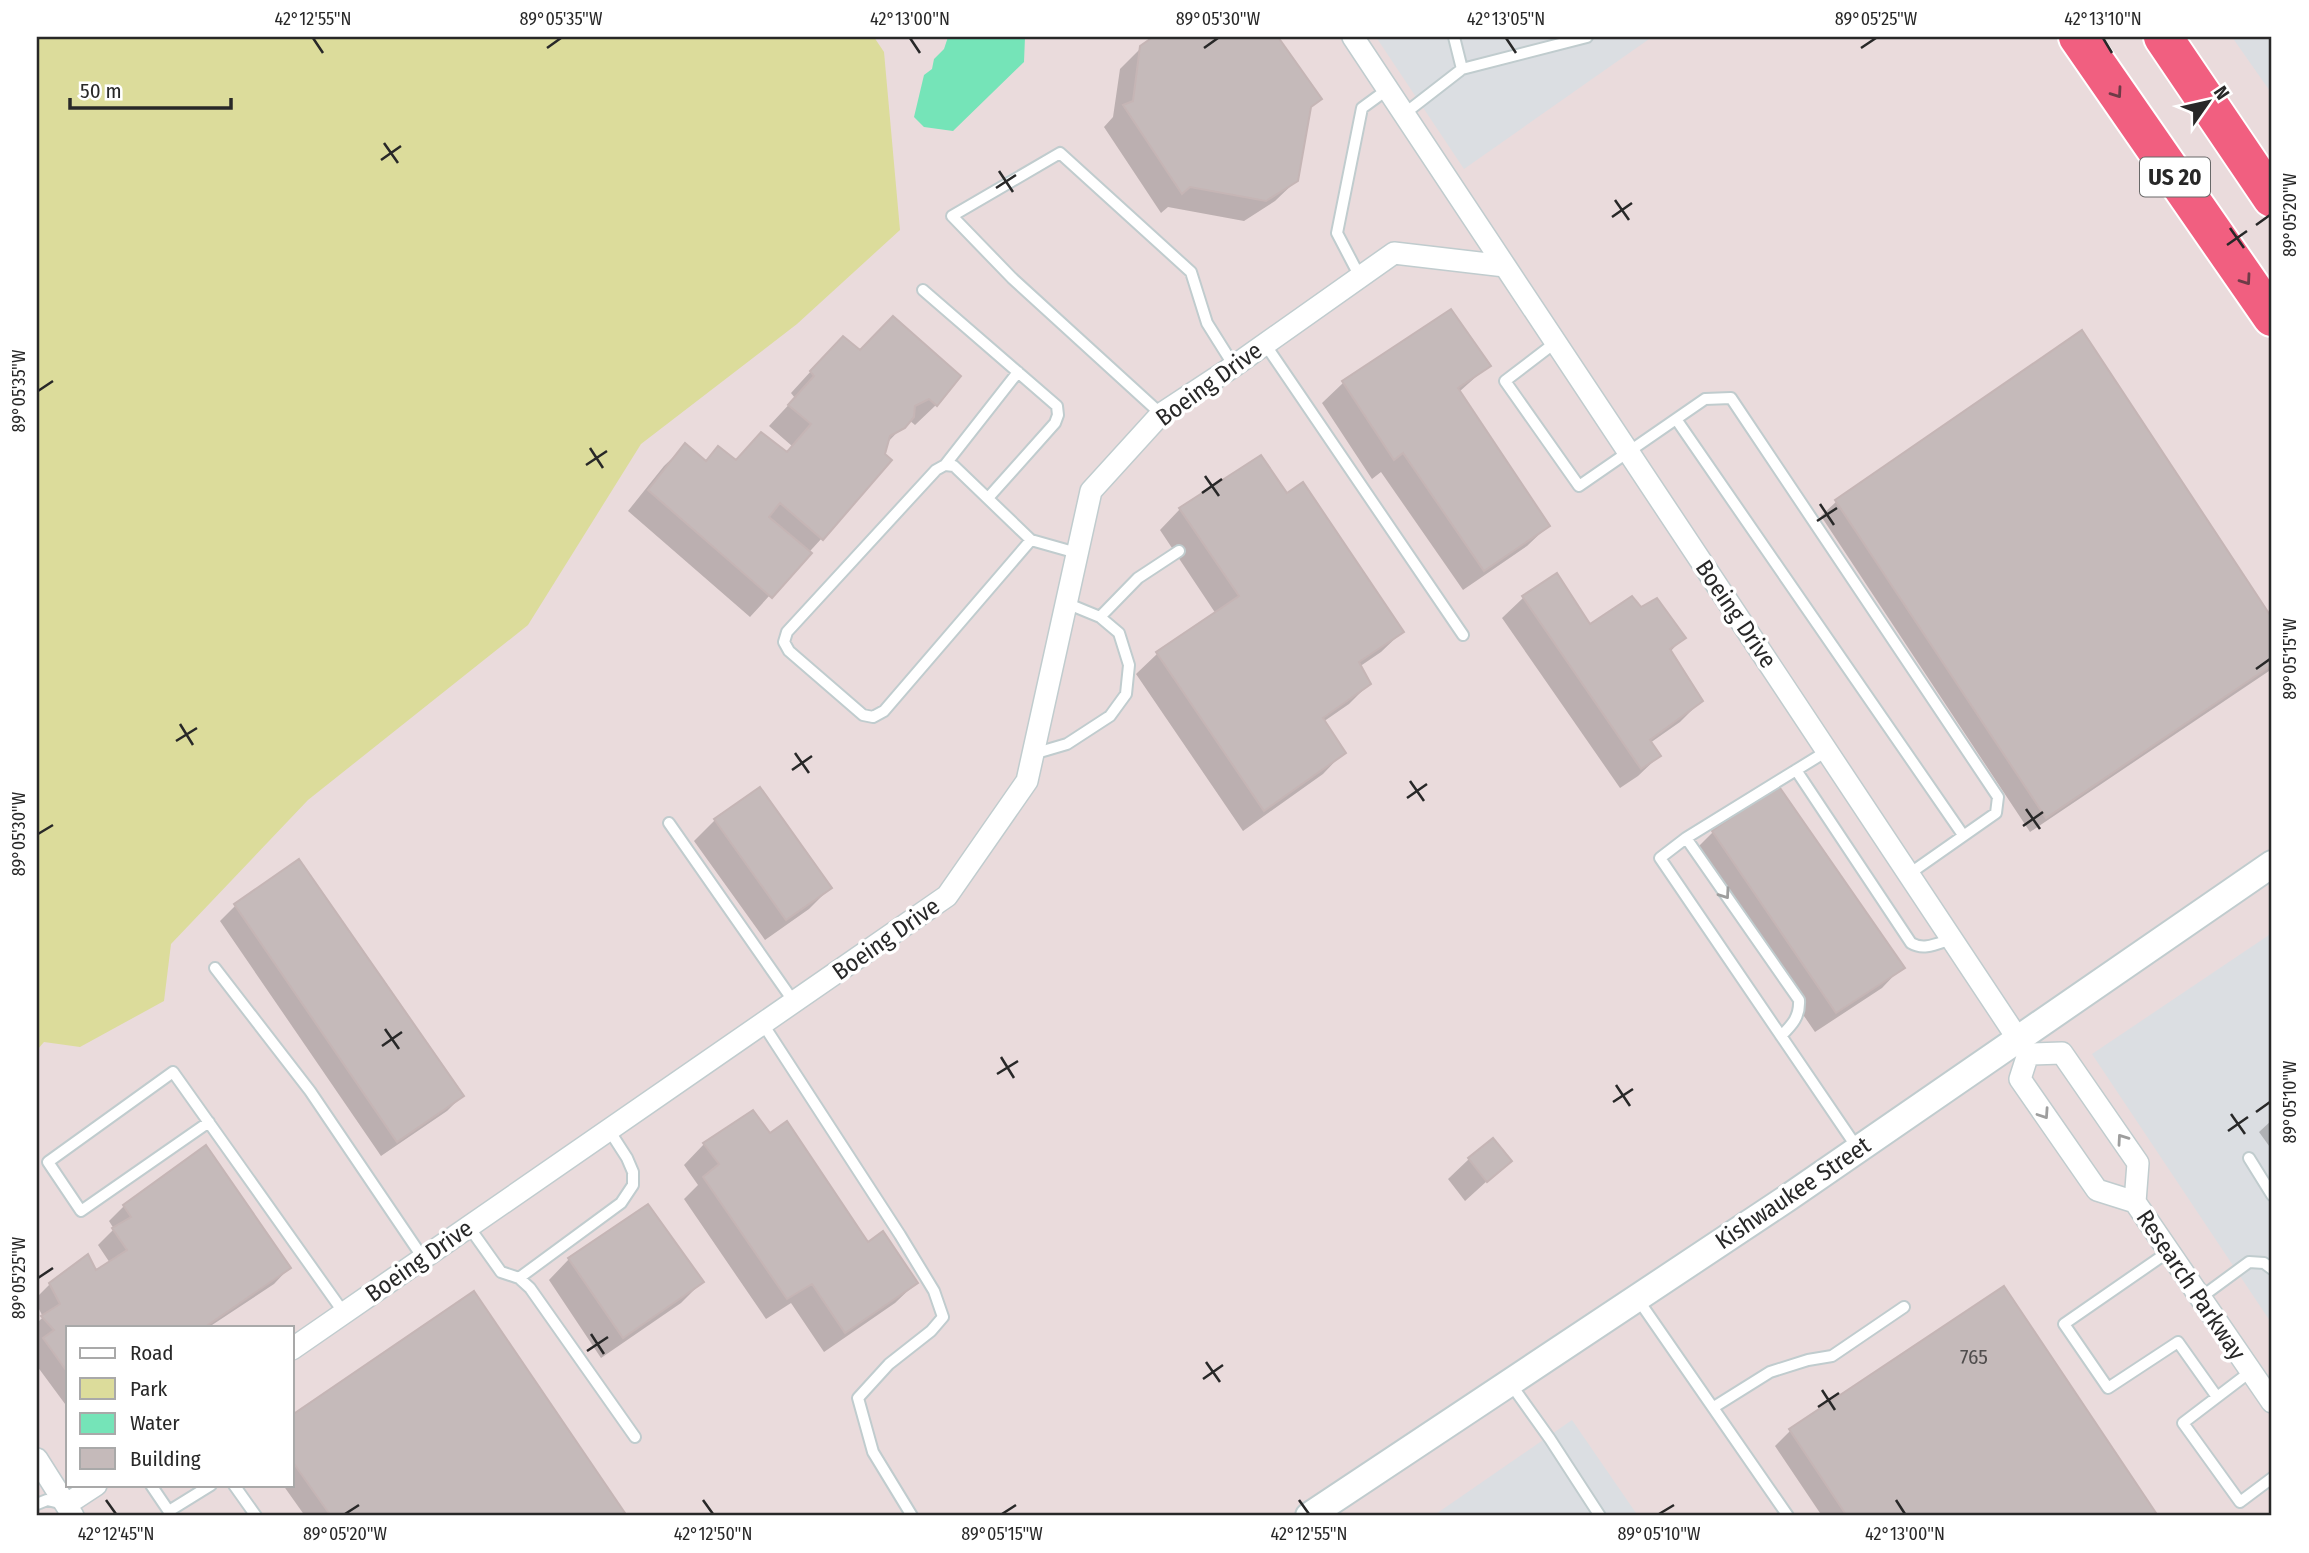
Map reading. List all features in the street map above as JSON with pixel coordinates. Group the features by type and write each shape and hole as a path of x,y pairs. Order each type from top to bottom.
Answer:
{"highway":[{"name":"US 20","path":"2078,37 2272,317"},
{"name":"US 20","path":"2163,37 2272,198"}],"street":[{"path":"1353,37 1506,266"},
{"name":"Boeing Drive","path":"294,1348 947,896 1027,781 1091,491 1161,414 1394,253 1506,266 2023,1047"},
{"name":"Kishwaukee Street","path":"1309,1516 1858,1149 2023,1047 2272,864"},
{"name":"Research Parkway","path":"2135,1202 2096,1190 2020,1079 2023,1047 2062,1053 2138,1163 2135,1202 2250,1372 2269,1392"},
{"path":"37,1459 70,1510 95,1486"}],"lane":[{"path":"1454,37 1462,69"},
{"path":"1404,114 1462,69 1586,37"},
{"path":"1360,277 1337,233 1362,108 1388,89"},
{"path":"1161,414 1012,278 952,216 1060,153 1191,272 1207,323 1234,366"},
{"path":"923,290 1057,406 1055,423 988,498"},
{"path":"1556,342 1505,381 1579,486 1705,399 1731,398 1998,797 1996,813 1909,874"},
{"path":"1265,344 1463,635"},
{"path":"1018,372 945,465 936,470 787,632 784,642 789,652 863,715 873,717 884,711 1031,540"},
{"path":"1676,419 1963,835"},
{"path":"945,465 954,466 1031,540 1077,553"},
{"path":"1100,617 1138,578 1179,551"},
{"path":"1033,754 1067,744 1078,737 1110,716 1126,694 1129,665 1119,633 1100,617 1066,603"},
{"path":"1827,751 1686,838 1655,861 1781,1036 1858,1149"},
{"path":"1796,770 1911,943 1917,947 1927,947 1952,939"},
{"path":"669,823 794,1002"},
{"path":"1686,838 1799,1000 1800,1011 1795,1022 1781,1036"},
{"path":"215,968 310,1091 424,1258"},
{"path":"763,1024 900,1235 934,1292 943,1317 931,1331 889,1364 858,1398 873,1452 912,1516"},
{"path":"209,1122 81,1211 48,1162 173,1072 209,1122 344,1313"},
{"path":"519,1278 621,1203 633,1185 633,1172 627,1158 609,1130"},
{"path":"2249,1158 2272,1195"},
{"path":"469,1227 501,1272 519,1278 530,1288 635,1437"},
{"path":"2168,1252 2064,1324 2108,1388 2178,1342 2217,1397"},
{"path":"2200,1298 2249,1262 2271,1265"},
{"path":"1637,1298 1788,1516"},
{"path":"1714,1407 1770,1372 1808,1360 1832,1356 1904,1307"},
{"path":"2250,1372 2183,1423 2240,1503 2272,1478"},
{"path":"1510,1383 1600,1516"},
{"path":"152,1486 170,1514 210,1486"},
{"path":"235,1486 256,1516"},
{"path":"37,1504 47,1500 70,1510"}],"shaded area":[{"path":"1376,37 1652,37 1464,169"},
{"path":"2232,37 2272,37 2272,94"},
{"path":"2272,933 2272,1324 2092,1054"},
{"path":"1572,1420 1638,1516 1433,1516"}],"green space":[{"path":"37,37 874,37 884,52 900,230 797,324 641,444 528,625 308,800 171,944 164,1001 80,1047 44,1042 37,1050"}],"water":[{"path":"948,37 1025,37 1024,62 953,131 924,127 914,117 924,75 932,69 934,59 944,49"}],"building":[{"path":"1153,37 1278,37 1322,99 1311,107 1298,181 1266,201 1190,187 1182,194 1123,105 1133,101 1140,46"},
{"path":"1451,309 1491,366 1458,388 1550,526 1484,571 1403,453 1394,460 1342,381"},
{"path":"893,316 961,376 937,406 929,399 915,406 914,417 905,428 890,436 885,454 892,460 823,540 780,503 769,517 812,553 772,598 648,490 685,443 706,461 718,446 736,460 761,432 787,452 811,424 788,405 814,376 810,371 843,336 860,350"},
{"path":"2082,330 2272,618 2272,665 2046,818 1835,500"},
{"path":"1261,455 1287,493 1303,482 1404,632 1359,662 1371,684 1323,718 1346,753 1264,811 1156,652 1239,596 1179,508"},
{"path":"1557,573 1590,624 1632,596 1641,607 1657,598 1686,638 1670,649 1703,701 1650,740 1661,756 1641,769 1522,596"},
{"path":"1778,785 1905,968 1836,1013 1712,831"},
{"path":"760,787 832,888 786,920 714,819"},
{"path":"299,859 464,1096 397,1142 234,904"},
{"path":"753,1110 770,1133 787,1121 868,1242 883,1231 918,1283 845,1333 812,1284 787,1299 703,1177 719,1164 703,1143"},
{"path":"1493,1138 1512,1161 1487,1182 1468,1158"},
{"path":"206,1145 291,1268 206,1326 66,1326 66,1370 43,1338 54,1330 41,1316 60,1304 49,1283 88,1254 96,1270 127,1250 112,1228 131,1217 123,1205"},
{"path":"648,1204 704,1282 623,1338 568,1258"},
{"path":"2004,1286 2158,1516 1847,1516 1789,1429"},
{"path":"474,1291 627,1516 331,1516 294,1464 294,1414"}]}
